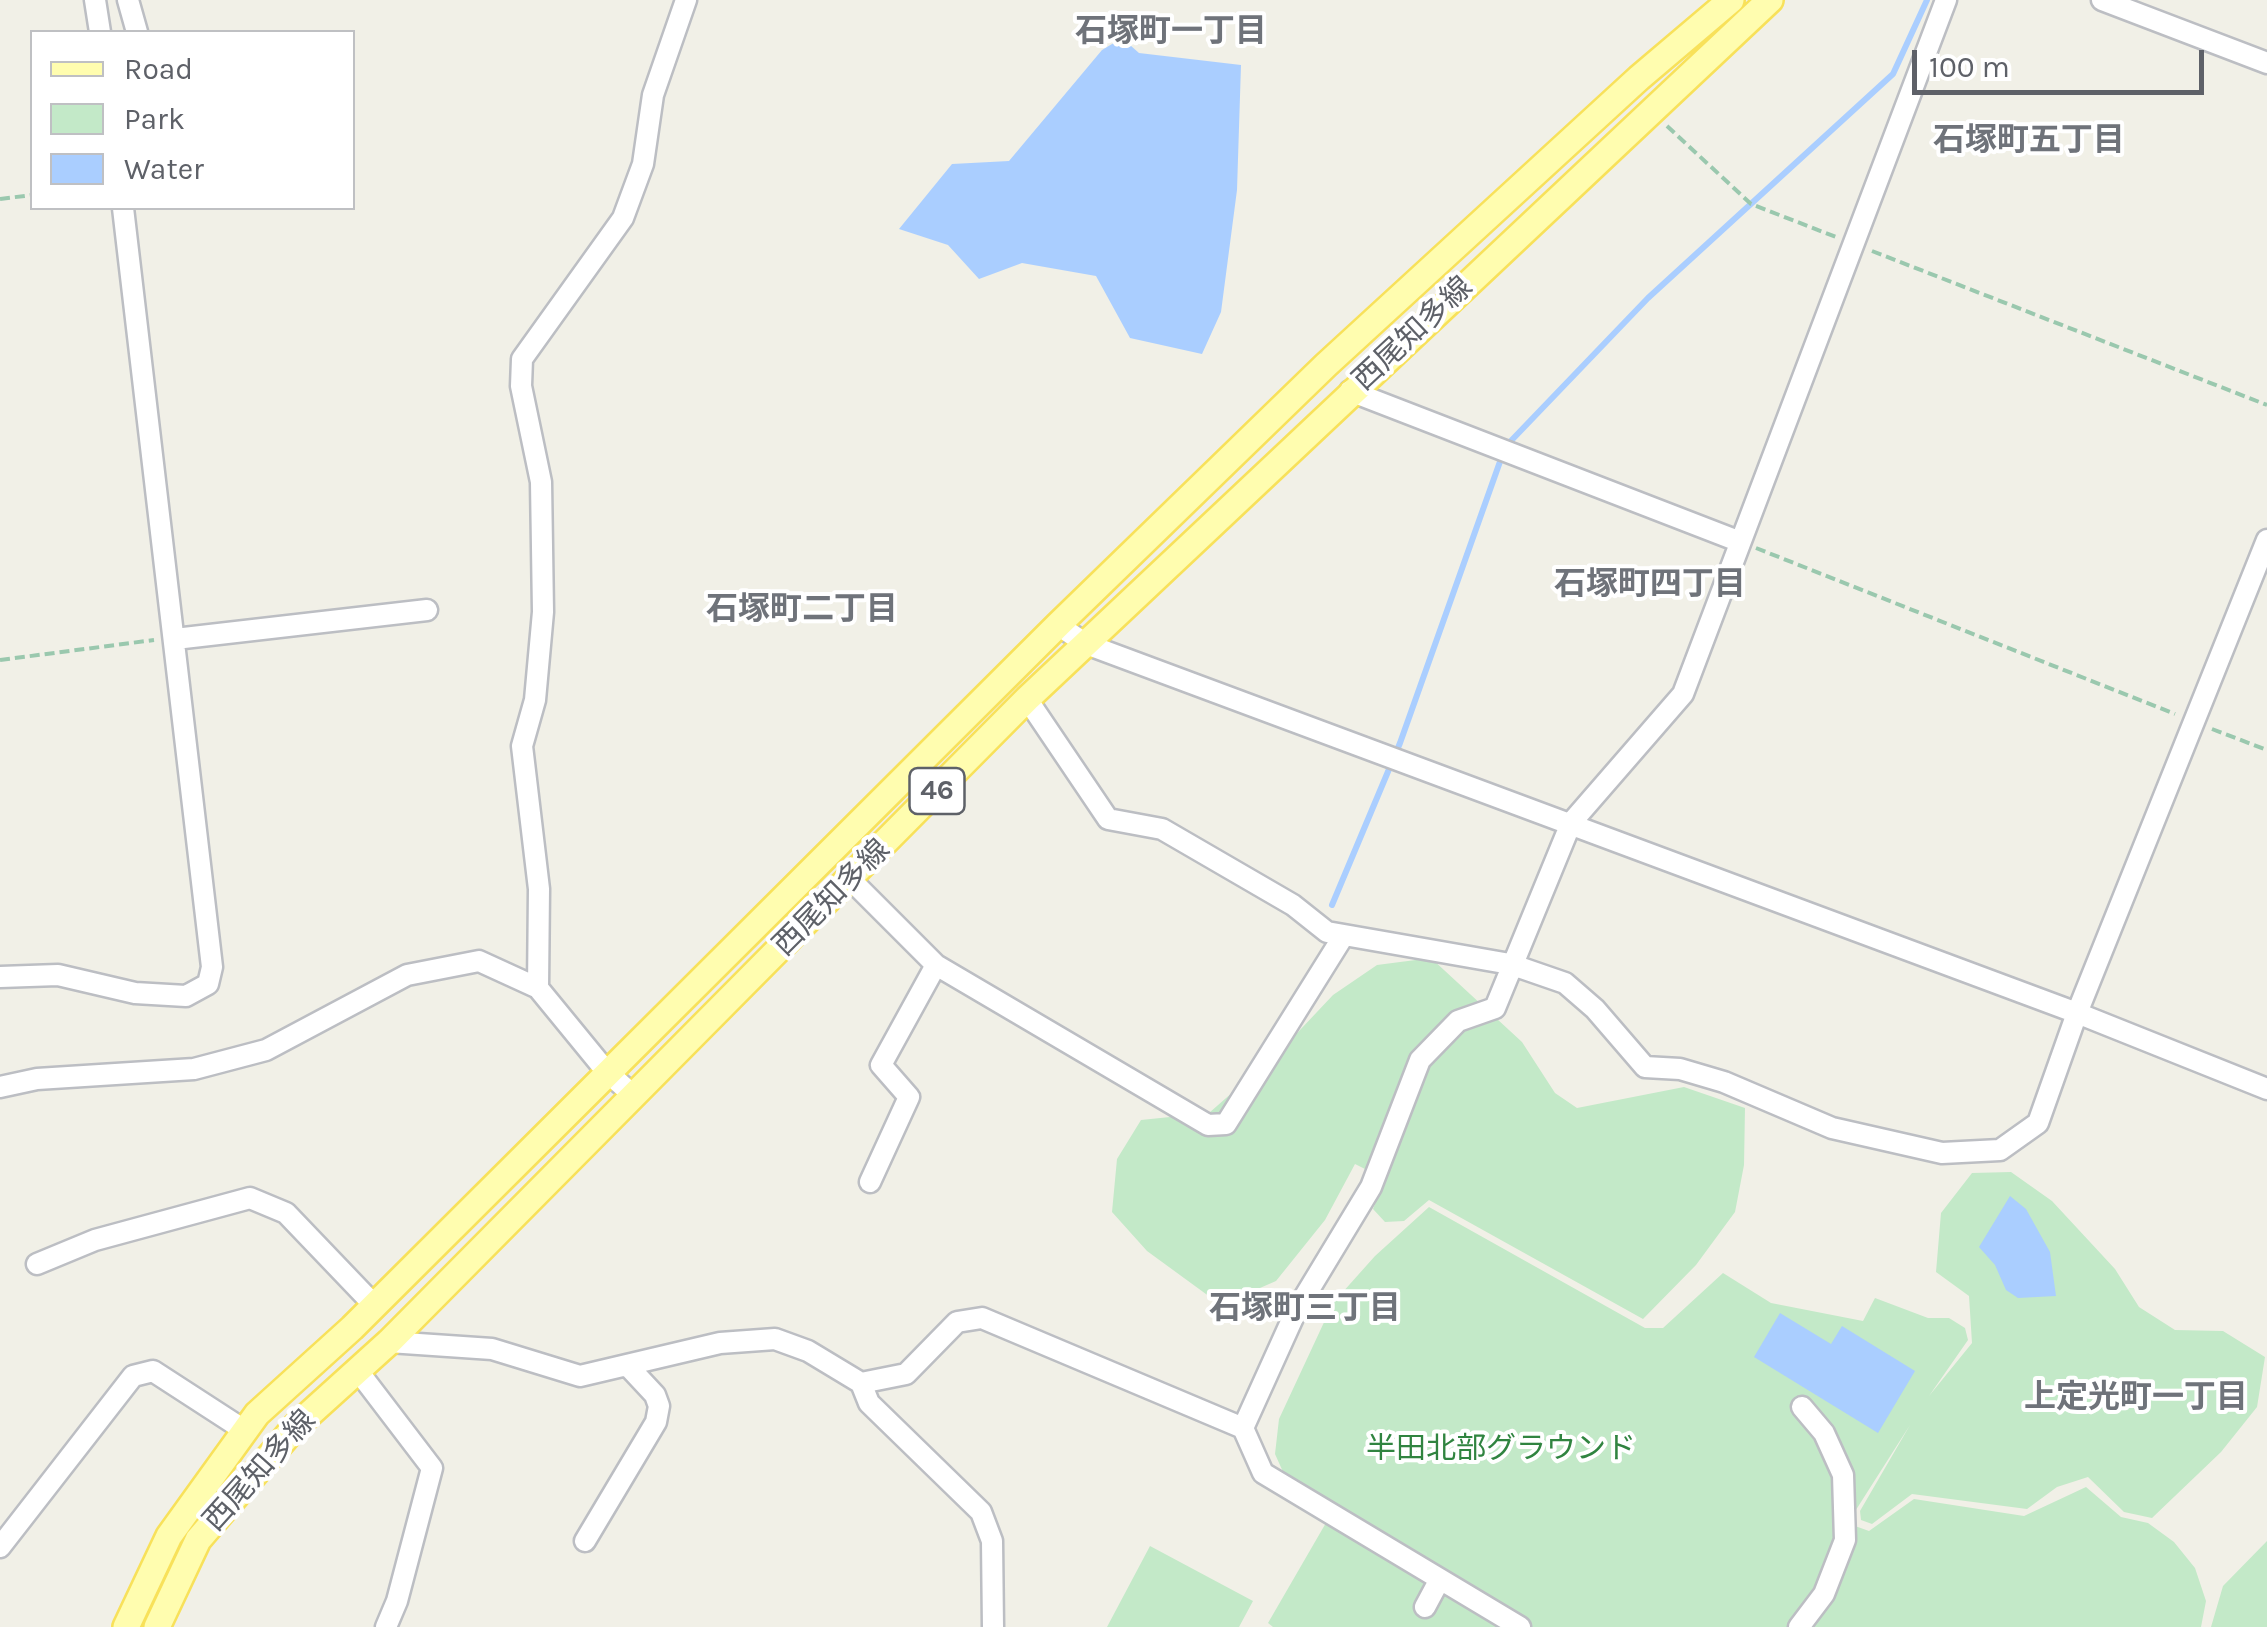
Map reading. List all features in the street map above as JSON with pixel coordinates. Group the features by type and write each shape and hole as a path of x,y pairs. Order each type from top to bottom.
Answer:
{"main road":[{"name":"西尾知多線","path":"157,1627 198,1540 295,1427 389,1342 1027,699 1350,391 1770,0"},
{"name":"西尾知多線","path":"126,1627 169,1536 244,1430 1326,364 1728,1"}],"street":[{"path":"96,0 100,30"},
{"path":"128,0 136,30"},
{"path":"538,988 539,889 522,746 535,700 543,612 541,482 521,386 522,360 623,218 643,164 653,95 686,0"},
{"path":"1243,1428 1296,1311 1371,1187 1420,1060 1458,1020 1495,1008 1571,823 1683,694 1850,243 1946,0"},
{"path":"2102,0 2267,63"},
{"path":"0,977 58,976 135,993 186,996 208,984 212,967 123,210"},
{"path":"1350,391 1738,541"},
{"path":"1027,699 1108,819 1162,829 1293,905 1326,932 1510,964 1565,983 1595,1010 1645,1067 1680,1069 1832,1128 1942,1153 2000,1150 2038,1123 2076,1013 2267,540"},
{"path":"175,639 428,610"},
{"path":"1058,624 1086,644 2076,1013 2267,1089"},
{"path":"850,878 936,965 1208,1125 1226,1124 1344,935"},
{"path":"0,1087 37,1079 194,1069 266,1050 408,975 479,961 538,988 606,1071 634,1096"},
{"path":"870,1182 908,1098 881,1065 936,965"},
{"path":"37,1264 96,1240 250,1198 286,1213 374,1305"},
{"path":"861,1383 906,1374 957,1322 982,1318 1243,1428 1263,1473 1520,1627"},
{"path":"389,1342 492,1349 580,1376 675,1351 775,1339 808,1351 861,1383 869,1402 981,1512 992,1541 993,1627"},
{"path":"585,1541 656,1422 659,1406 655,1395 627,1365"},
{"path":"0,1547 133,1376 154,1371 244,1430"},
{"path":"358,1371 432,1468 386,1627"},
{"path":"1799,1627 1824,1594 1845,1540 1843,1475 1824,1433 1802,1407"},
{"path":"1425,1606 1440,1579"}],"path":[{"path":"1652,113 1752,204 2267,405"},
{"path":"0,199 30,194"},
{"path":"1738,541 2267,750"},
{"path":"0,660 175,639"}],"green space":[{"path":"1431,958 1522,1042 1555,1093 1577,1108 1684,1087 1745,1108 1744,1165 1735,1212 1696,1265 1643,1319 1429,1200 1404,1221 1385,1222 1373,1209 1385,1179 1355,1164 1325,1220 1276,1281 1221,1305 1147,1251 1112,1212 1117,1159 1141,1120 1209,1113 1283,1048 1333,995 1377,965"},
{"name":"半田北部グラウンド","path":"2011,1172 2052,1201 2115,1269 2139,1307 2175,1330 2223,1331 2265,1357 2257,1407 2221,1452 2152,1518 2124,1512 2088,1477 2057,1487 2027,1509 1912,1494 1872,1524 1861,1520 1860,1511 1910,1425 1854,1513 1855,1526 1869,1531 1914,1499 2024,1516 2086,1487 2121,1517 2148,1523 2174,1542 2195,1568 2206,1601 2201,1627 1273,1627 1268,1623 1334,1509 1303,1492 1284,1474 1275,1454 1279,1419 1333,1303 1375,1256 1429,1207 1645,1328 1663,1328 1723,1273 1771,1303 1863,1321 1875,1298 1928,1318 1949,1318 1965,1328 1968,1340 1929,1396 1972,1343 1969,1296 1936,1272 1941,1213 1972,1173"},
{"path":"2267,1541 2267,1627 2211,1627 2223,1586"},
{"path":"1150,1546 1253,1601 1239,1627 1107,1627"}],"water":[{"path":"1122,38 1139,53 1241,65 1237,190 1221,312 1202,354 1130,338 1096,276 1022,263 979,279 948,245 899,229 952,164 1009,161 1102,50"},
{"path":"2010,1196 2026,1209 2050,1252 2056,1296 2018,1298 2006,1290 1995,1265 1979,1247"},
{"path":"1780,1313 1831,1344 1842,1326 1915,1371 1878,1433 1754,1357"}],"waterway":[{"path":"1507,445 1648,298 1893,74 1927,0"},
{"path":"1332,905 1400,743 1502,456"}],"district":[{"name":"石塚町一丁目","path":"1171,32"},
{"name":"石塚町五丁目","path":"2029,141"},
{"name":"石塚町四丁目","path":"1650,585"},
{"name":"石塚町二丁目","path":"802,610"},
{"name":"石塚町三丁目","path":"1305,1309"},
{"name":"上定光町一丁目","path":"2136,1398"}]}
